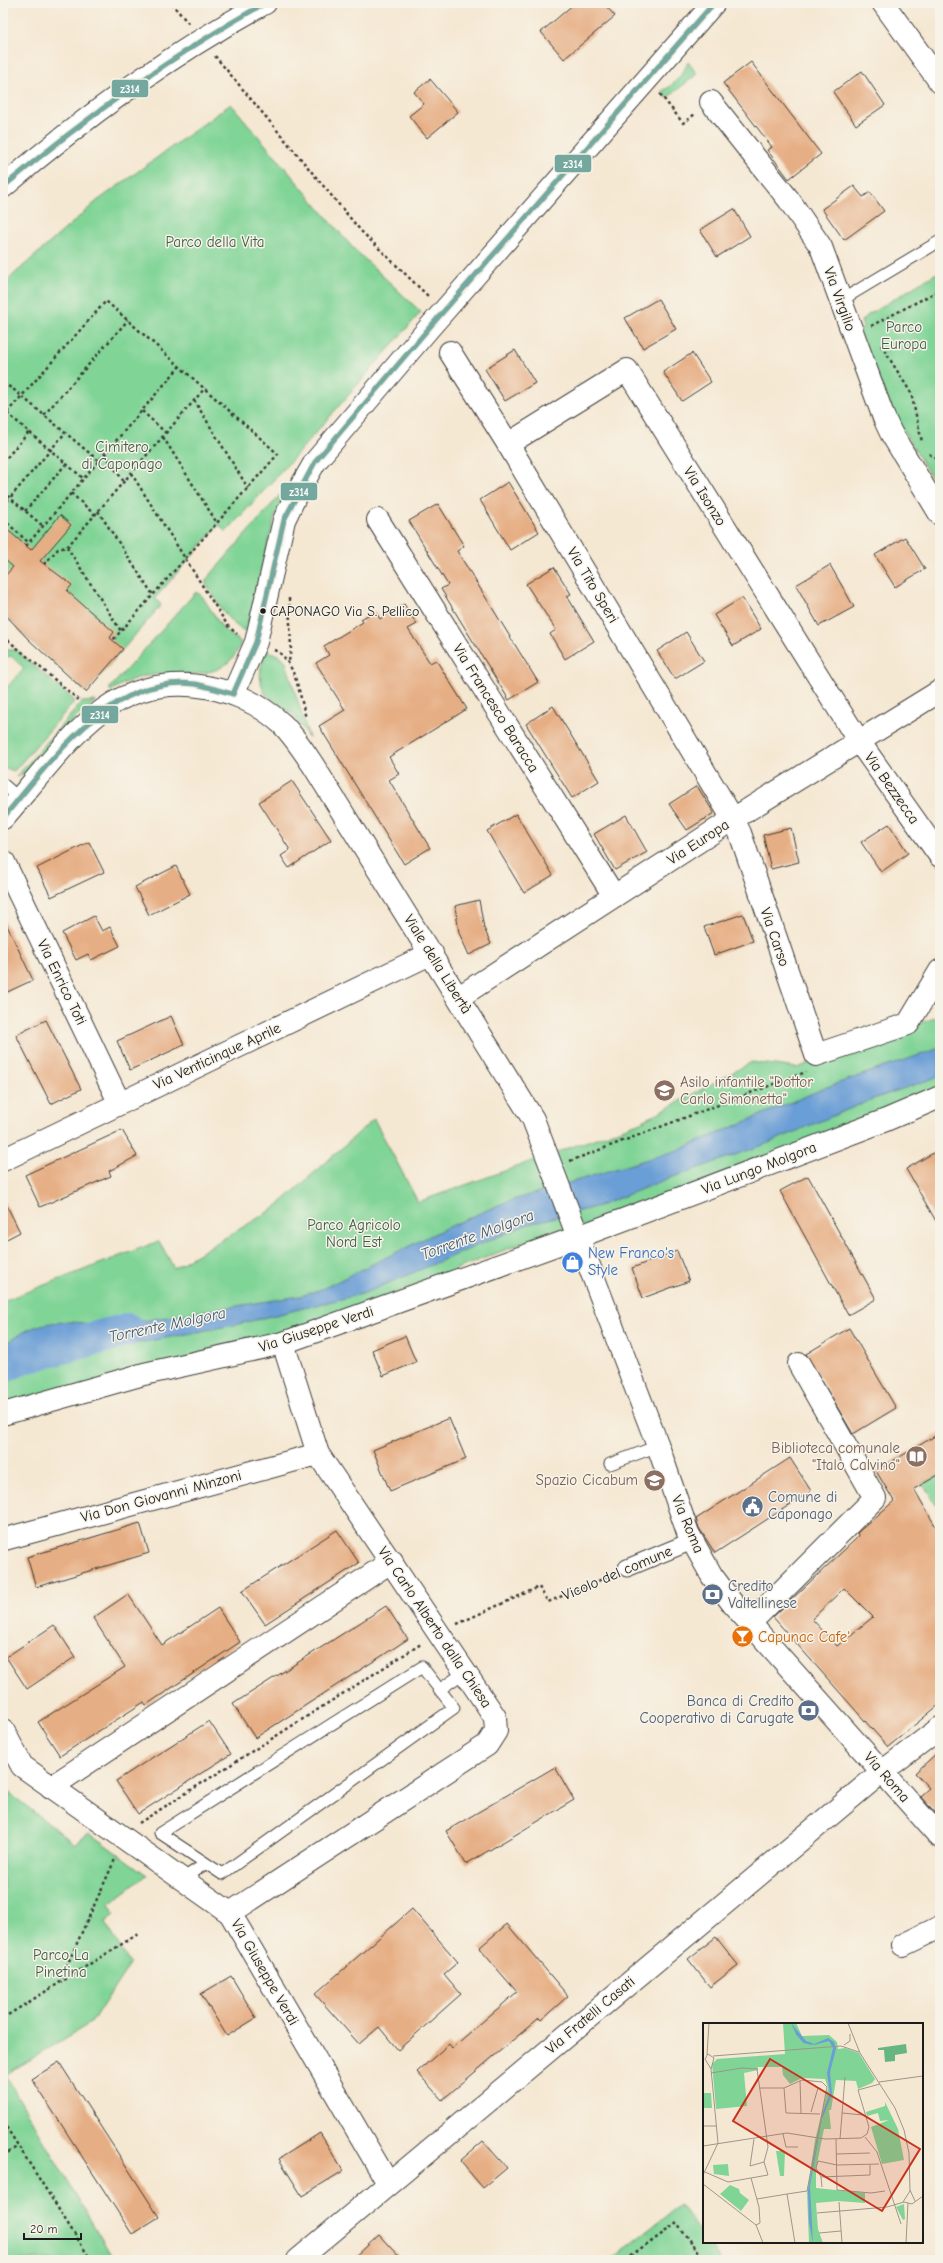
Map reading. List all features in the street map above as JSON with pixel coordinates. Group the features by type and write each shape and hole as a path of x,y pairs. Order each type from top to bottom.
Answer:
{"street":[{"path":"3,187 71,130 119,95 202,40 265,3"},
{"path":"233,694 256,642 281,530 300,486 326,448 714,3"},
{"path":"883,3 937,72"},
{"name":"Via Virgilio","path":"711,102 810,231 821,248 846,298 891,433 940,514"},
{"name":"Via Tito Speri","path":"450,352 508,444 733,819"},
{"name":"Via Isonzo","path":"508,444 627,370 858,740"},
{"name":"Via Francesco Baracca","path":"378,520 614,896"},
{"name":"Viale della Libertà","path":"3,818 82,728 104,709 124,697 148,688 176,684 218,688 254,704 280,722 294,737 313,764 432,953 533,1119 574,1229"},
{"name":"Via Europa","path":"459,997 733,819 858,740 940,691"},
{"name":"Via Bezzecca","path":"858,740 940,856"},
{"name":"Via Carso","path":"733,819 740,832 816,1055"},
{"name":"Via Enrico Toti","path":"4,862 119,1102"},
{"name":"Via Venticinque Aprile","path":"3,1160 119,1102 432,953"},
{"path":"816,1055 908,1024 940,971"},
{"name":"Via Lungo Molgora","path":"574,1229 886,1120 940,1098"},
{"name":"Via Giuseppe Verdi","path":"3,1414 144,1374 283,1343 574,1229"},
{"name":"Via Roma","path":"574,1229 658,1446 692,1541 712,1576 750,1622 940,1837"},
{"name":"Via Carlo Alberto dalla Chiesa","path":"230,1914 487,1745 496,1731 495,1717 392,1561 318,1454 283,1343"},
{"path":"750,1622 876,1498 799,1364"},
{"name":"Via Don Giovanni Minzoni","path":"5,1539 318,1454"},
{"name":"Vicolo del comune","path":"628,1568 692,1541"},
{"path":"51,1787 392,1561"},
{"name":"Via Fratelli Casati","path":"298,2260 388,2183 883,1771 940,1728"},
{"name":"Via Giuseppe Verdi","path":"3,1730 22,1766 230,1914 388,2183"},
{"path":"903,1945 940,1927"}],"lane":[{"path":"846,298 940,241"},
{"path":"3,784 20,798"},
{"path":"610,1464 658,1446"},
{"path":"422,1667 454,1708 222,1874 205,1864 160,1833 422,1667"},
{"path":"439,1690 465,1672"},
{"path":"182,1879 205,1864"}],"path":[{"path":"171,3 236,83 361,231 444,311"},
{"path":"657,90 683,123 711,102"},
{"path":"869,327 940,290"},
{"path":"846,298 873,332"},
{"path":"3,417 106,301 278,454 113,640"},
{"path":"44,415 128,320"},
{"path":"879,343 911,393 922,442 929,454 940,461"},
{"path":"26,546 180,366"},
{"path":"3,388 8,386 13,388 99,462"},
{"path":"44,564 58,549 67,547 205,388"},
{"path":"194,400 248,488"},
{"path":"142,411 166,433"},
{"path":"7,413 84,479"},
{"path":"3,462 29,432"},
{"path":"3,506 65,433"},
{"path":"163,437 217,523"},
{"path":"105,454 124,482"},
{"path":"25,511 66,464"},
{"path":"131,474 228,626 238,634 282,653 289,661 307,721"},
{"path":"3,492 43,526"},
{"path":"71,493 95,515"},
{"path":"98,511 153,595"},
{"path":"3,519 29,543"},
{"path":"67,547 121,631"},
{"path":"288,597 291,650 289,661"},
{"path":"3,636 80,701"},
{"path":"552,1168 809,1071 816,1055"},
{"name":"Vicolo del comune","path":"439,1633 539,1587 548,1602 628,1568"},
{"path":"59,1983 124,1839 133,1827 439,1633"},
{"path":"3,2018 138,1934"},
{"path":"3,2122 91,2260"},
{"path":"3,2156 18,2146"},
{"path":"626,2260 677,2223 705,2260"}],"green space":[{"path":"688,62 697,74 667,98 662,91 678,79"},
{"path":"231,104 352,247 421,312 298,453 226,532 219,525 155,598 161,605 86,692 28,639 3,612 3,284 97,201"},
{"name":"Parco Europa","path":"940,271 940,492 897,420 857,332 863,328 861,321 868,315"},
{"path":"295,478 275,516 246,632 233,623 223,611 206,584 206,580"},
{"path":"196,592 202,596 223,629 241,642 234,656 225,665 213,671 145,676 127,682 111,691 109,689"},
{"path":"3,650 16,650 75,701 14,771 3,767 3,692 24,668 11,656 3,658"},
{"path":"266,650 282,657 286,662 309,738 294,715 266,695 263,689 260,673"},
{"path":"96,701 74,719 31,770 16,777 82,702"},
{"name":"Parco Agricolo Nord Est","path":"940,1016 940,1088 600,1223 553,1231 300,1331 3,1407 3,1301 159,1241 174,1268 275,1208 374,1119 418,1202 641,1122 752,1062 797,1068"},
{"path":"940,1474 940,1511 923,1484"},
{"name":"Parco La Pinetina","path":"3,1788 75,1844 89,1833 147,1875 109,1904 114,1915 105,1922 130,1964 92,2022 5,2075 114,2260 3,2260 3,1792 5,1794"},
{"path":"680,2205 703,2236 703,2243 709,2243 721,2260 610,2260"}],"water":[{"name":"Torrente Molgora","path":"940,1048 940,1076 873,1099 766,1144 662,1181 599,1206 528,1224 365,1293 239,1324 118,1347 85,1340 69,1344 46,1354 3,1359 3,1345 26,1331 57,1322 86,1323 104,1327 300,1296 322,1289 444,1229 503,1203 681,1149 827,1087"}],"building":[{"path":"575,3 603,3 615,16 564,59 541,32"},
{"path":"751,62 821,154 789,179 767,150 772,147 723,83"},
{"path":"862,71 885,105 856,125 833,92"},
{"path":"430,79 458,112 427,138 409,116 424,104 414,92"},
{"path":"854,186 863,197 870,192 884,211 844,240 822,209"},
{"path":"734,209 750,236 717,257 700,230"},
{"path":"658,299 676,329 643,348 625,318"},
{"path":"515,350 535,383 505,401 485,369"},
{"path":"692,353 711,382 682,401 663,372"},
{"path":"508,482 539,532 510,550 480,500"},
{"path":"438,504 464,546 457,551 538,682 509,700 441,589 448,585 409,521"},
{"path":"60,515 71,525 40,561 72,585 67,591 114,632 110,638 123,649 86,692 28,639 3,612 3,578 13,567 3,558 3,526 31,550"},
{"path":"905,537 925,569 895,587 875,555"},
{"path":"830,565 854,607 819,626 796,585"},
{"path":"554,567 571,594 567,596 594,641 565,659 550,634 556,630 526,584"},
{"path":"742,598 761,629 733,646 714,615"},
{"path":"404,604 417,624 408,629 430,663 436,660 467,709 389,757 399,774 389,780 430,848 404,864 319,726 345,710 316,663 329,655 324,646 363,622 361,619 375,611 380,619"},
{"path":"686,632 704,661 675,679 657,651"},
{"path":"553,706 599,781 572,798 526,724"},
{"path":"292,781 331,840 289,868 281,856 290,850 259,802"},
{"path":"697,786 714,813 687,830 669,804"},
{"path":"516,814 553,875 524,893 487,831"},
{"path":"626,815 647,852 615,870 594,834"},
{"path":"889,824 908,853 881,872 861,842"},
{"path":"791,828 799,862 771,869 763,835"},
{"path":"89,842 104,872 51,897 37,868"},
{"path":"176,866 190,894 149,915 135,887"},
{"path":"479,900 484,928 491,944 469,955 459,933 455,906"},
{"path":"743,914 753,941 714,955 704,927"},
{"path":"94,916 102,931 110,927 120,946 91,960 88,954 76,960 62,933"},
{"path":"3,917 33,980 3,994"},
{"path":"171,1016 184,1045 130,1070 117,1041"},
{"path":"46,1020 81,1089 51,1104 16,1035"},
{"path":"122,1130 137,1156 109,1171 111,1176 40,1207 25,1175"},
{"path":"940,1149 940,1228 906,1169"},
{"path":"808,1176 876,1299 848,1315 780,1191"},
{"path":"3,1198 20,1232 3,1241"},
{"path":"677,1251 689,1281 643,1298 632,1268"},
{"path":"849,1328 896,1408 853,1434 806,1354"},
{"path":"405,1336 416,1362 383,1376 372,1350"},
{"path":"449,1418 466,1459 390,1491 373,1450"},
{"path":"940,1433 940,1474 914,1489 940,1534 940,1704 888,1747 773,1617 859,1536 857,1533 894,1501 876,1471","holes":["844,1588 873,1617 837,1646 812,1619"]},
{"name":"Comune di Caponago","path":"790,1458 811,1491 715,1553 699,1528 696,1519"},
{"path":"140,1523 149,1553 36,1587 27,1557"},
{"path":"337,1530 359,1563 265,1624 242,1591"},
{"path":"128,1594 162,1645 218,1608 240,1642 146,1705 144,1702 60,1756 38,1722 125,1667 93,1618"},
{"path":"386,1606 408,1639 255,1738 233,1704"},
{"path":"54,1625 75,1657 27,1689 6,1657"},
{"path":"209,1721 231,1754 138,1814 116,1781"},
{"path":"940,1750 940,1818 920,1796 929,1788 915,1773"},
{"path":"555,1767 574,1800 466,1864 446,1831"},
{"path":"412,1909 458,1962 444,1974 461,1994 398,2050 379,2027 359,2044 315,1994"},
{"path":"507,1924 568,1996 541,2020 539,2018 442,2100 417,2072 449,2044 452,2048 517,1992 479,1948"},
{"path":"716,1937 738,1965 710,1987 688,1959"},
{"path":"231,1976 256,2018 227,2036 201,1994"},
{"path":"59,2062 159,2217 132,2234 32,2079"},
{"path":"320,2133 343,2171 302,2196 279,2159"},
{"path":"483,2141 507,2168 483,2188 460,2161"},
{"path":"379,2235 402,2260 352,2260"}],"waterway":[{"name":"Torrente Molgora","path":"3,1366 24,1357 127,1330"}],"transit line":[{"name":"z314","path":"3,187 97,112 162,66 230,23 265,3"},
{"name":"z314","path":"233,694 256,642 284,520 315,462 429,328 714,3"},
{"name":"z314","path":"3,818 62,748 85,726 110,707 136,693 165,685 195,684 233,694"}],"place":[{"name":"CAPONAGO Via S. Pellico","path":"263,611"},
{"name":"Asilo infantile \"Dottor Carlo Simonetta\"","path":"664,1091"},
{"name":"New Franco's Style","path":"572,1262"},
{"name":"Biblioteca comunale \"Italo Calvino\"","path":"916,1457"},
{"name":"Spazio Cicabum","path":"654,1480"},
{"name":"Comune di Caponago","path":"752,1506"},
{"name":"Credito Valtellinese","path":"712,1595"},
{"name":"Capunac Cafe'","path":"743,1637"},
{"name":"Banca di Credito Cooperativo di Carugate","path":"809,1710"}],"park label":[{"name":"Parco della Vita","path":"215,242"},
{"name":"Cimitero di Caponago","path":"122,456"}]}
